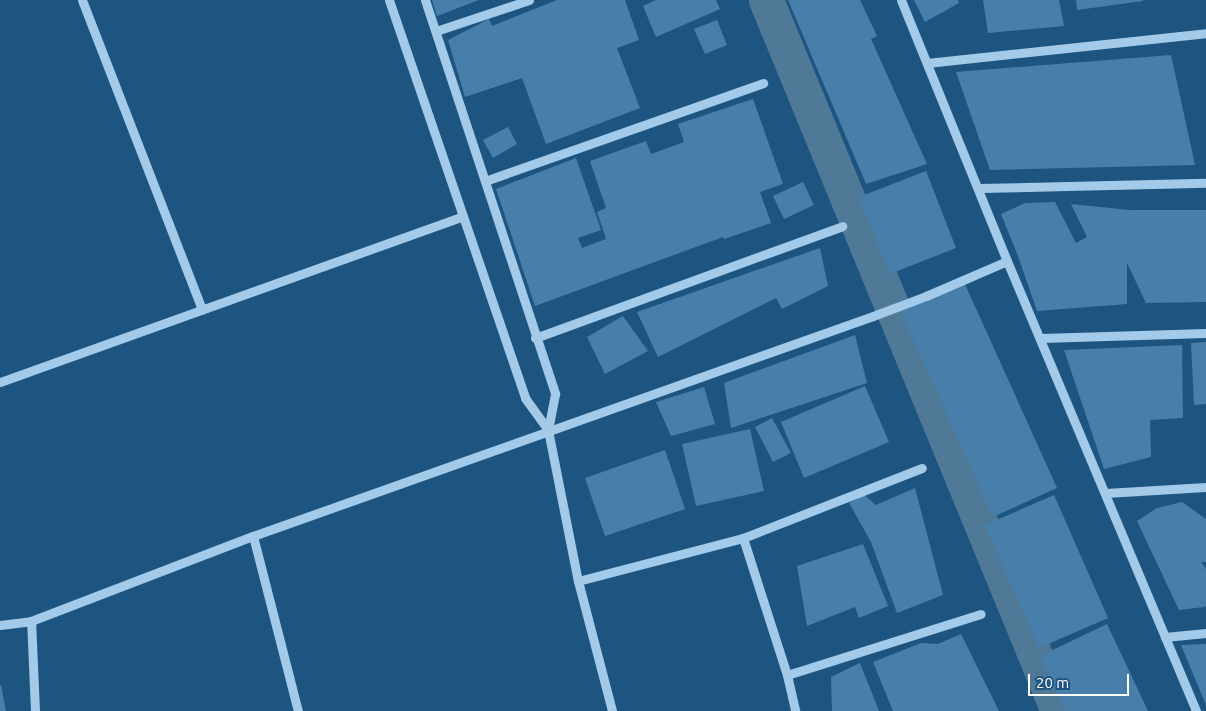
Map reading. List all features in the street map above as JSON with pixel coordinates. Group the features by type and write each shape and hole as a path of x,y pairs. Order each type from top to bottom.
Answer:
{"street":[{"path":"82,0 202,310"},
{"path":"389,0 525,398 548,430"},
{"path":"426,0 535,338 556,394 548,430 578,581 612,711"},
{"path":"436,31 529,0"},
{"path":"901,0 979,188 1007,261 1041,338 1196,711"},
{"path":"927,63 1206,33"},
{"path":"485,181 763,83"},
{"path":"979,188 1206,183"},
{"path":"0,382 462,217"},
{"path":"535,338 842,226"},
{"path":"0,625 31,621 253,536 873,316 926,296 1007,261"},
{"path":"1041,338 1206,333"},
{"path":"578,581 743,538 922,468"},
{"path":"1106,493 1206,487"},
{"path":"253,536 298,711"},
{"path":"743,538 787,675 795,711"},
{"path":"787,675 981,614"},
{"path":"31,621 36,711"},
{"path":"1166,637 1206,633"}],"building":[{"path":"432,0 479,0 437,16"},
{"path":"557,0 625,0 639,40 617,48 640,108 546,144 522,78 465,97 448,40 489,19 492,26"},
{"path":"656,0 716,0 720,9 656,37 643,6"},
{"path":"788,0 860,0 877,36 871,39 927,164 866,184"},
{"path":"914,0 958,0 959,3 925,22"},
{"path":"983,0 1059,0 1064,26 988,33"},
{"path":"1076,0 1143,0 1143,1 1077,10"},
{"path":"717,20 727,45 705,54 694,29"},
{"path":"1171,55 1195,165 990,170 956,72"},
{"path":"753,99 783,184 760,192 771,223 724,239 723,237 535,306 496,189 576,158 601,230 578,238 582,248 606,239 597,212 606,208 590,161 646,141 651,154 684,142 678,124"},
{"path":"508,127 517,144 493,158 483,140"},
{"path":"926,171 956,248 890,274 859,197"},
{"path":"803,182 814,205 784,219 773,196"},
{"path":"1055,202 1076,243 1087,237 1071,204 1130,210 1206,210 1206,302 1146,303 1127,263 1127,304 1037,311 1001,214 1025,203"},
{"path":"820,248 828,286 782,309 776,298 658,357 637,312"},
{"path":"964,282 1057,488 993,517 900,310"},
{"path":"623,316 648,351 605,374 587,337"},
{"path":"855,335 867,383 731,428 724,383"},
{"path":"1206,342 1206,404 1194,405 1191,343"},
{"path":"1182,345 1183,418 1150,420 1151,457 1104,469 1064,350"},
{"path":"865,386 889,442 804,478 781,422"},
{"path":"704,387 715,424 671,436 656,402"},
{"path":"772,418 791,453 773,462 755,427"},
{"path":"750,429 764,491 696,506 682,444"},
{"path":"665,450 685,509 605,536 585,478"},
{"path":"915,488 943,595 897,613 871,542 849,503 864,495 876,505"},
{"path":"1054,495 1108,618 1039,648 985,525"},
{"path":"1182,502 1206,519 1206,562 1201,562 1206,569 1206,606 1179,610 1137,521 1157,508"},
{"path":"863,544 888,606 859,618 855,607 807,626 797,566"},
{"path":"1107,624 1148,711 1066,711 1040,656"},
{"path":"961,634 999,711 893,711 873,662 921,643 938,644"},
{"path":"1206,644 1206,705 1181,645"},
{"path":"860,663 879,711 832,711 831,677"},
{"path":"1,685 6,711 0,711"}],"waterway":[{"path":"766,0 1058,711"}]}
